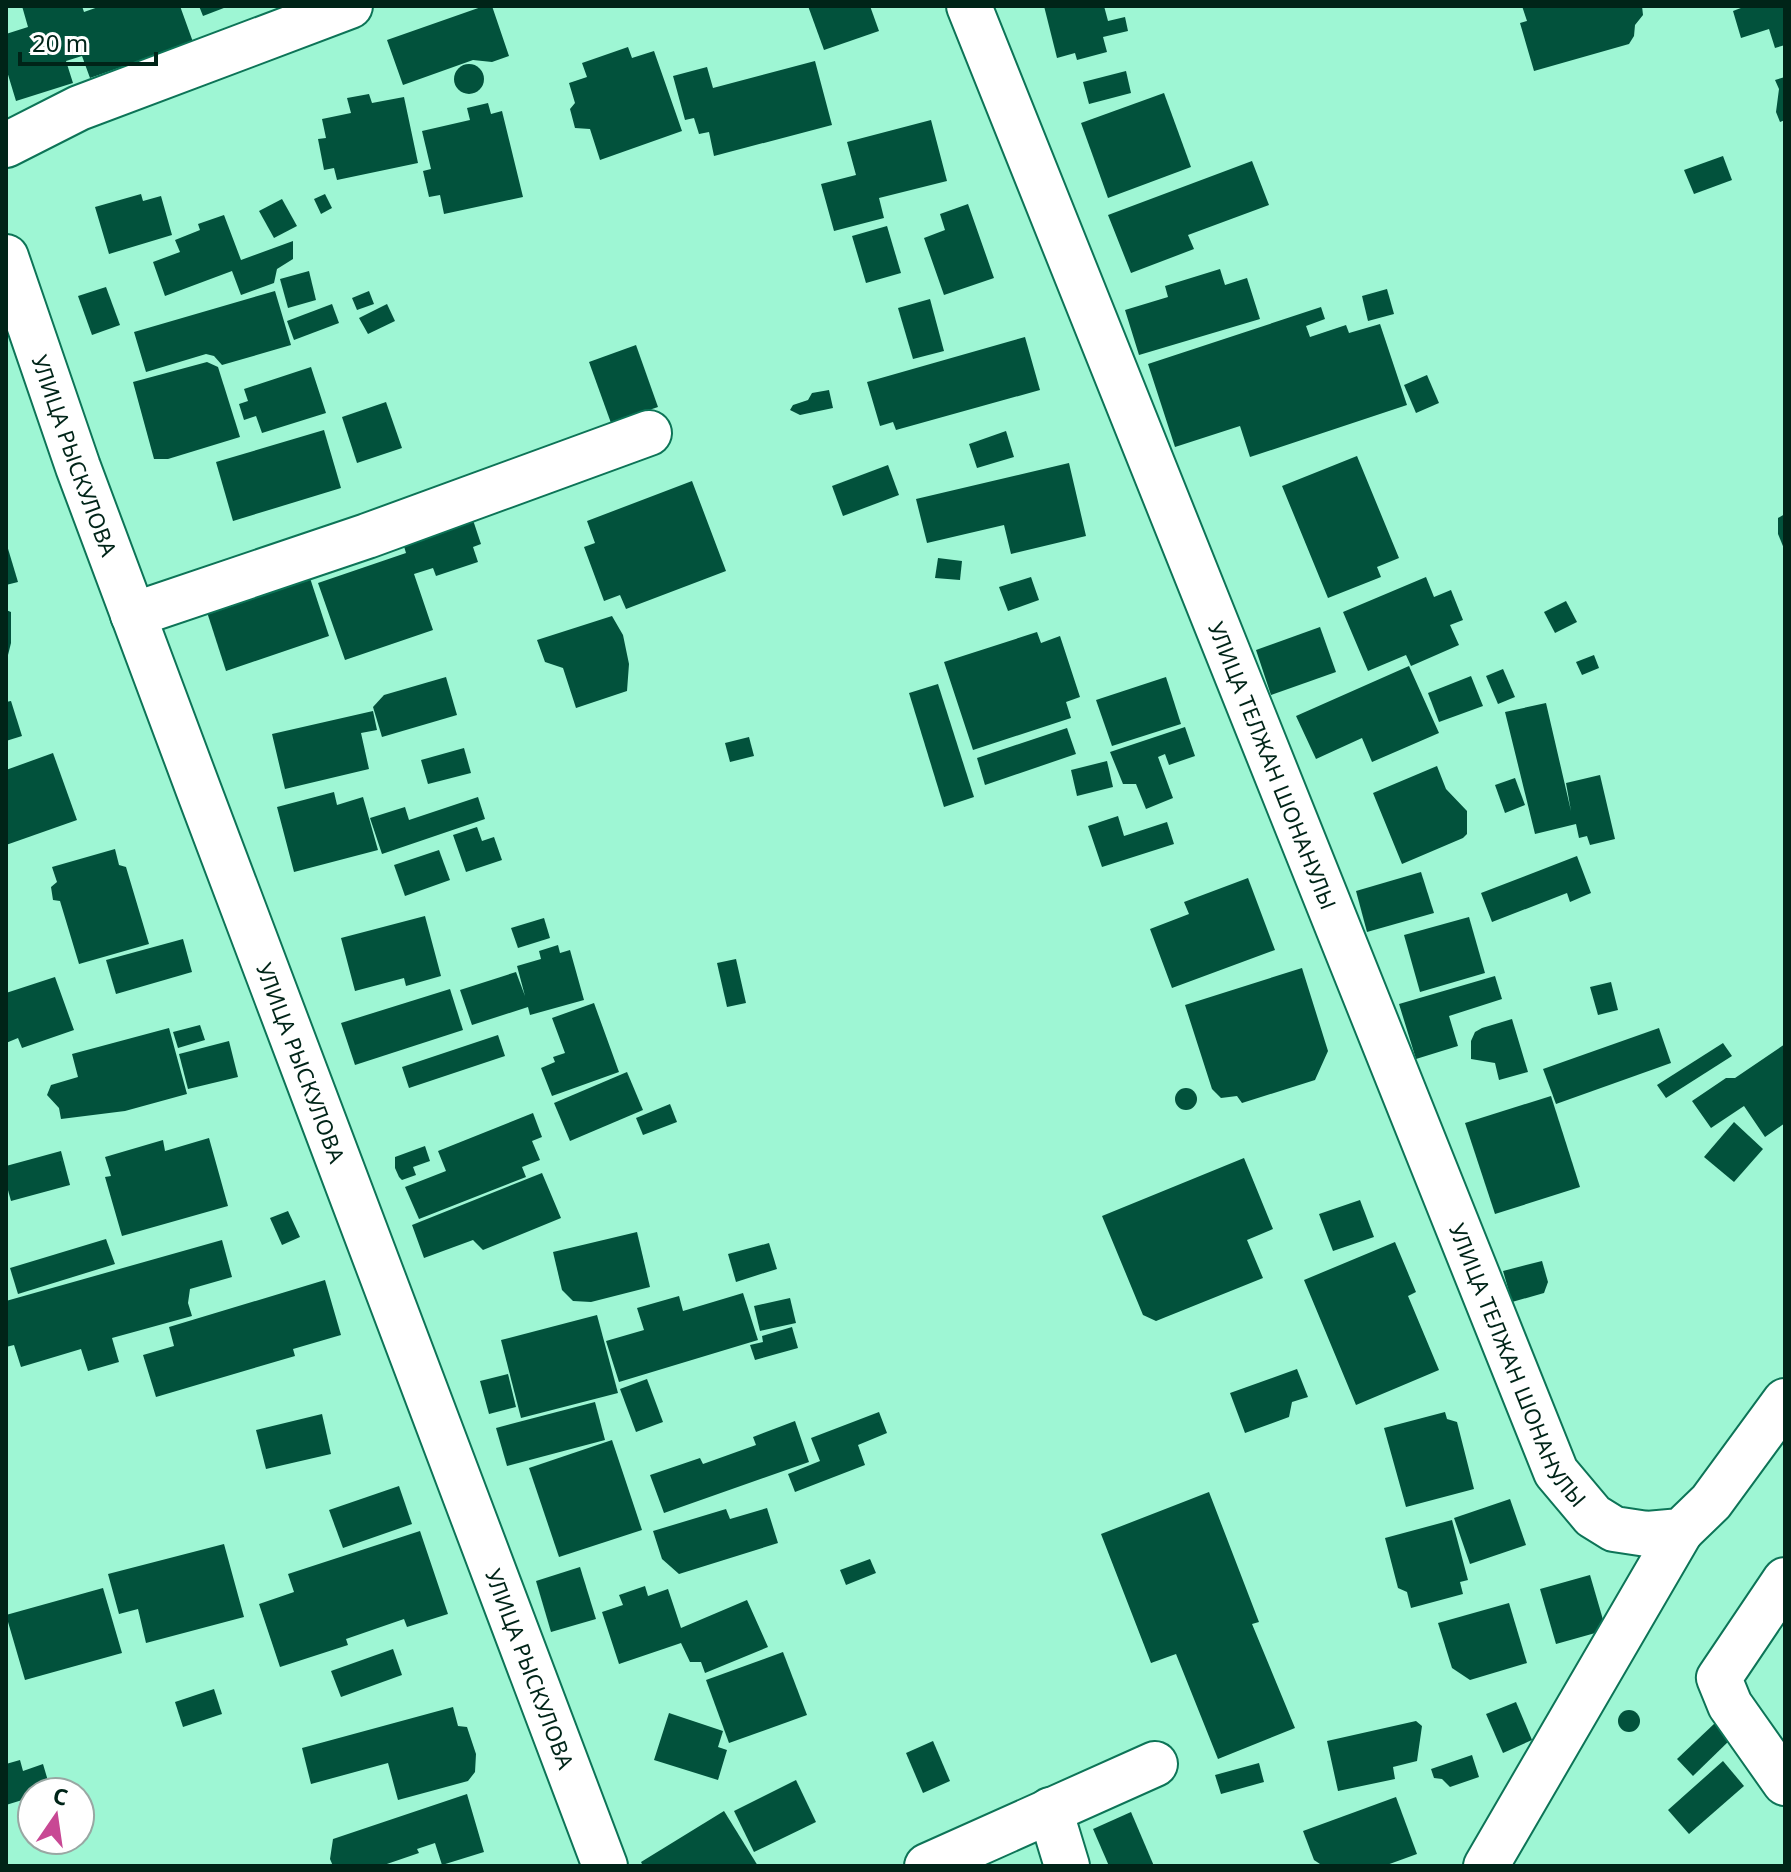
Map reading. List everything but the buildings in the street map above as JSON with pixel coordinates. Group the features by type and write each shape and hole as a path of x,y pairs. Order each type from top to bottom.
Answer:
{"street":[{"path":"6,145 79,108 350,6"},
{"name":"УЛИЦА ТЕЛЖАН ШОНАНУЛЫ","path":"969,6 1556,1472 1593,1516 1614,1529 1647,1534 1681,1531"},
{"name":"УЛИЦА РЫСКУЛОВА","path":"6,257 133,615 605,1866"},
{"path":"133,615 352,541 649,433"},
{"path":"1486,1866 1681,1531 1711,1502 1785,1401"},
{"path":"1785,1580 1719,1678 1730,1705 1785,1783"},
{"path":"927,1866 1155,1764"},
{"path":"1050,1810 1067,1866"}]}
